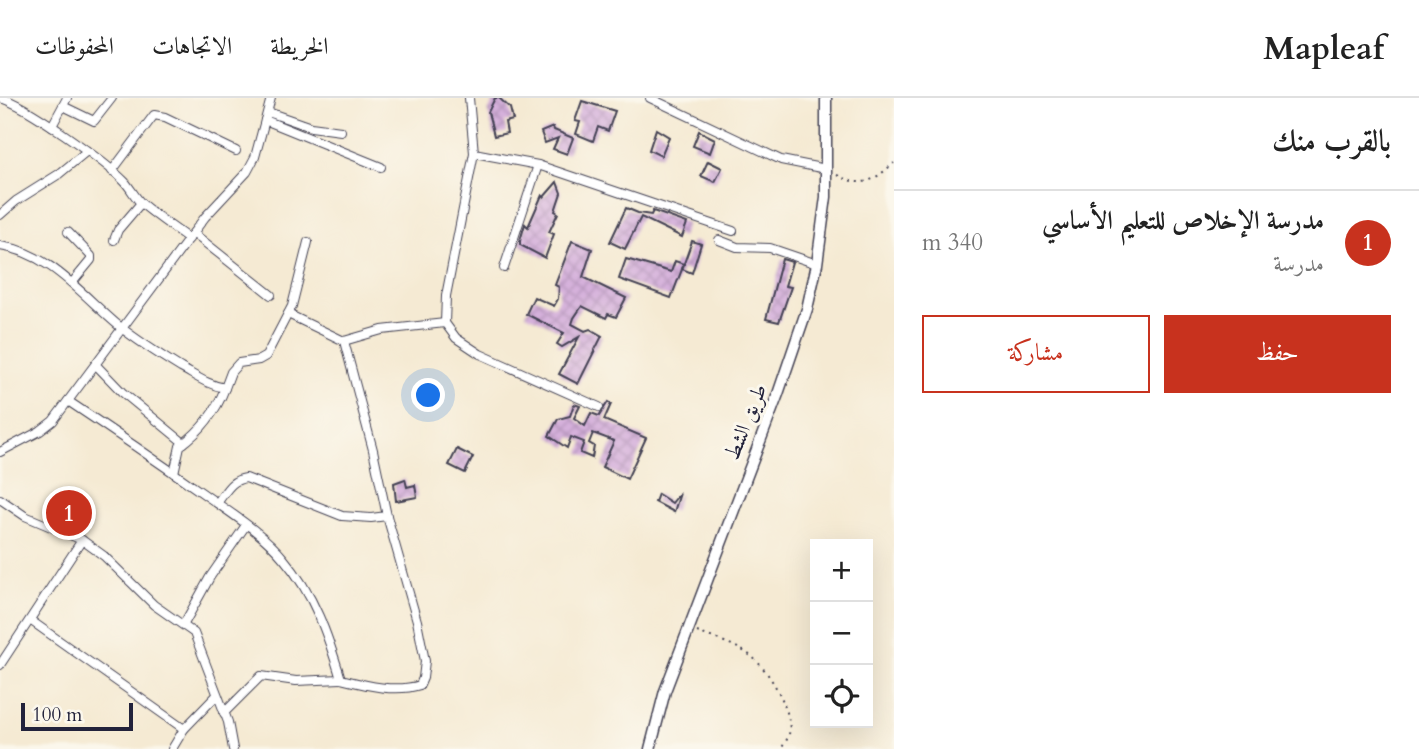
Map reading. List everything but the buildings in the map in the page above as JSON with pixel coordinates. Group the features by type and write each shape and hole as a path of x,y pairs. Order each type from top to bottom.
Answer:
{"main road":[{"name":"طريق الشط","path":"650,749 665,691 794,350 817,264 826,197 826,98"}],"street":[{"path":"0,98 52,126 87,151 124,181 141,203 271,295"},
{"path":"52,126 65,102 94,121 112,98"},
{"path":"1,448 40,431 53,421 191,236 247,172 271,98"},
{"path":"470,98 474,153 446,296 445,323 456,338 480,354 598,407"},
{"path":"650,98 781,160 825,169"},
{"path":"112,171 154,116 165,117 236,150"},
{"path":"267,116 341,131"},
{"path":"267,116 381,167"},
{"path":"0,215 87,151"},
{"path":"474,153 538,165 733,231"},
{"path":"504,268 538,165"},
{"path":"114,240 118,230 141,203"},
{"path":"68,232 91,260 72,283"},
{"path":"719,240 737,247 770,248 817,264"},
{"path":"174,473 178,450 194,436 220,402 231,372 239,363 259,360 266,356 288,314 308,242"},
{"path":"0,246 31,255 72,283 121,327 206,383 225,388"},
{"path":"288,314 344,341 382,330 445,323"},
{"path":"224,712 261,676 296,681 341,679 384,687 412,688 420,685 423,678 425,661 417,621 387,516 373,450 344,341"},
{"path":"96,365 122,392 184,443"},
{"path":"68,401 218,503 283,557 325,626 341,679"},
{"path":"218,503 229,485 246,478 342,516 387,516"},
{"path":"0,499 25,516 82,540 104,556 155,605 194,632 224,712 233,749"},
{"path":"184,624 210,577 246,526"},
{"path":"0,664 82,540"},
{"path":"30,620 184,729"},
{"path":"172,749 184,729 217,695"}],"path":[{"path":"825,169 848,181 860,183 870,181 894,163"},
{"path":"689,629 735,646 765,669 779,693 789,720 789,733 781,749"}],"place":[{"name":"مدرسة الإخلاص للتعليم الأساسي","path":"69,513"}]}
